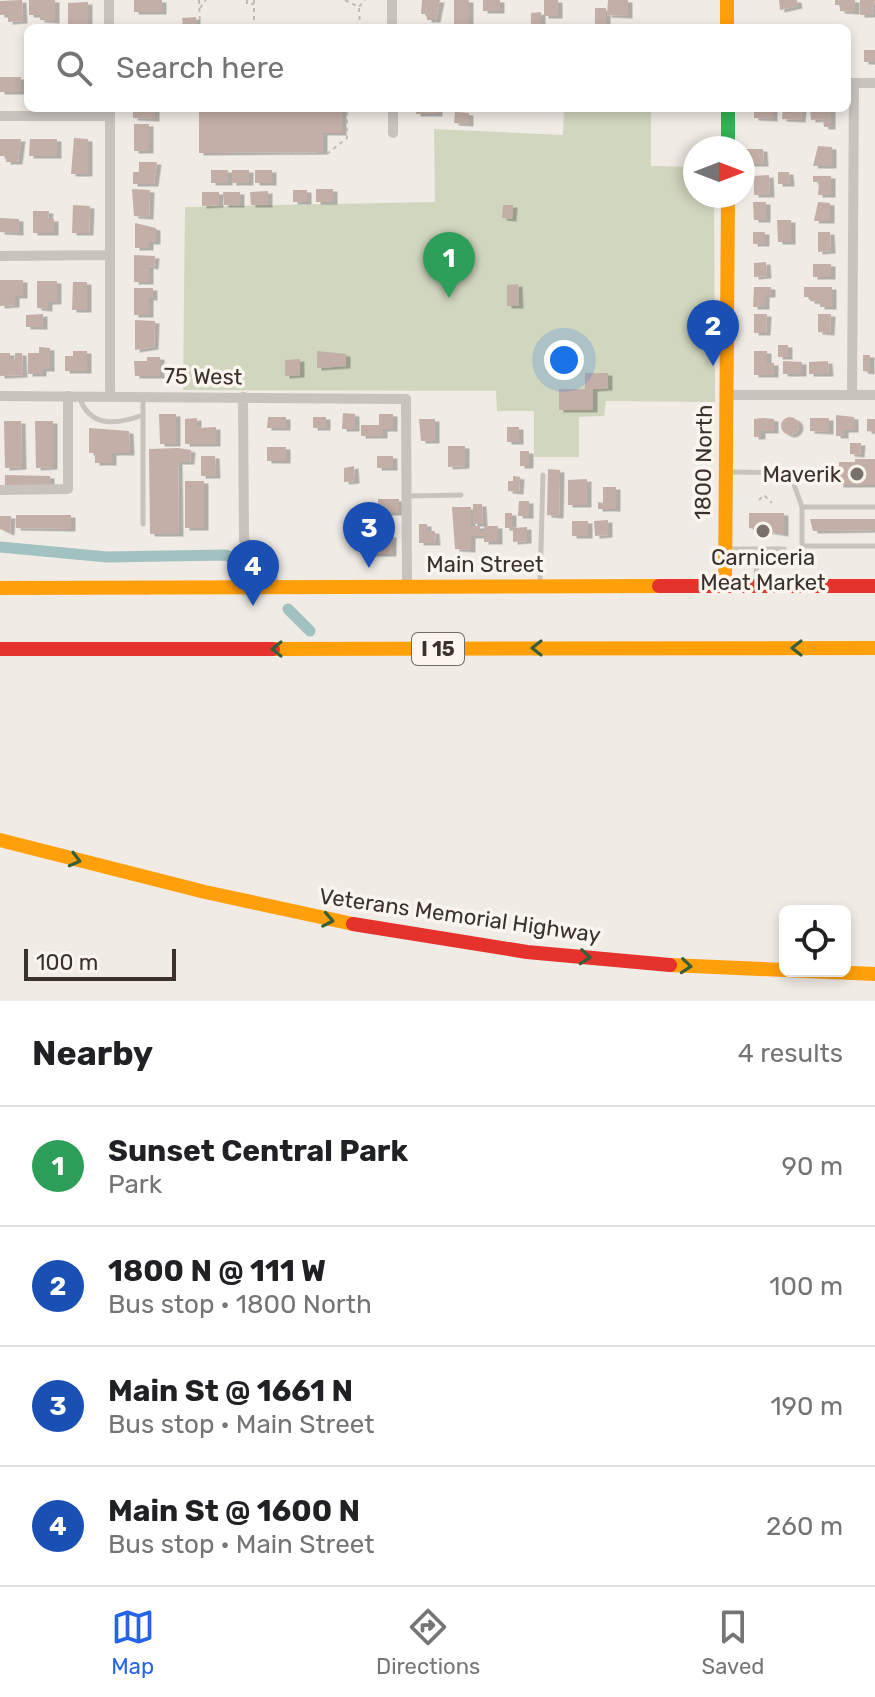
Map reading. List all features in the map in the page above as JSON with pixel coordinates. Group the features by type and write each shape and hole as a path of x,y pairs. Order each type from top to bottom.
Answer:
{"main road":[{"path":"727,0 727,24"},
{"path":"728,112 728,136"},
{"name":"1800 North","path":"725,585 728,208"},
{"name":"Main Street","path":"0,588 875,586"},
{"name":"I 15","path":"0,649 875,648"},
{"name":"Veterans Memorial Highway","path":"0,840 277,910 413,935 617,960 754,972 875,974"}],"street":[{"path":"109,0 109,24"},
{"path":"392,0 392,24"},
{"path":"851,83 875,83"},
{"path":"0,116 110,112 110,395"},
{"path":"393,112 393,133"},
{"path":"850,112 852,395"},
{"path":"0,256 110,255"},
{"path":"726,395 875,395"},
{"name":"75 West","path":"0,396 406,399 406,496"},
{"path":"0,490 68,489 73,396"},
{"path":"243,397 244,540 266,563 276,587"},
{"path":"406,496 407,587"}],"lane":[{"path":"73,396 88,415 103,422 125,421 143,415"},
{"path":"143,396 143,524"},
{"path":"724,472 790,473 802,507 802,546 875,546"},
{"path":"540,586 543,475"},
{"path":"406,496 461,495"},
{"path":"802,507 875,507"},
{"path":"724,549 784,549"},
{"path":"756,586 757,549"}],"path":[{"path":"199,0 200,24"},
{"path":"200,8 206,0"},
{"path":"247,0 247,4 254,2 254,24"},
{"path":"345,0 359,7"},
{"path":"360,24 359,7 365,0"},
{"path":"279,154 327,156 347,138 347,112"},
{"path":"759,500 765,488"},
{"path":"764,495 772,503"}],"green space":[{"path":"564,112 651,112 651,166 683,167 683,208 714,208 715,402 606,401 604,416 579,417 579,457 534,457 534,411 497,411 496,391 183,390 185,207 435,202 434,129 563,135"}],"building":[{"path":"22,0 23,21 8,22 8,15 0,15 0,1"},
{"path":"29,0 55,0 55,21 40,20 40,15 29,15"},
{"path":"134,0 162,0 162,12 134,12"},
{"path":"422,0 440,0 436,20 427,20 427,14 421,14"},
{"path":"454,0 469,0 469,24 454,24"},
{"path":"483,0 500,0 500,11 483,11"},
{"path":"544,0 558,0 558,16 544,16"},
{"path":"608,0 628,0 628,16 607,15"},
{"path":"779,0 797,0 798,6 780,10"},
{"path":"835,0 855,0 855,12 840,11 840,5 835,5"},
{"path":"860,0 875,0 872,15 860,15"},
{"path":"88,2 88,24 68,24 68,3"},
{"path":"595,8 606,8 606,24 595,24"},
{"path":"541,12 541,24 531,24 531,13"},
{"path":"196,17 196,24 183,24 182,18"},
{"path":"864,50 875,50 875,62 864,62"},
{"path":"0,77 21,77 21,92 0,92"},
{"path":"133,112 155,112 155,119 133,118"},
{"path":"199,112 342,112 342,133 323,133 323,152 199,153"},
{"path":"416,112 438,112 438,114"},
{"path":"455,112 469,113 469,124 454,123"},
{"path":"754,112 773,112 773,119 754,118"},
{"path":"783,112 802,112 801,120 782,119"},
{"path":"810,112 831,112 831,127 824,127 823,119 811,120"},
{"path":"134,124 149,124 149,151 134,151"},
{"path":"74,138 88,139 88,174 71,174"},
{"path":"0,139 21,139 18,162 6,162 6,156 0,156"},
{"path":"30,139 57,139 57,156 29,156"},
{"path":"818,146 832,147 832,166 813,166"},
{"path":"755,149 763,149 764,164 755,164"},
{"path":"139,162 157,162 154,184 133,184 133,172 139,172"},
{"path":"211,170 228,170 228,183 211,183"},
{"path":"232,170 249,170 249,183 232,183"},
{"path":"255,170 272,170 272,183 255,183"},
{"path":"778,172 789,172 790,184 778,184"},
{"path":"769,175 770,195 755,195 755,176"},
{"path":"813,176 831,176 831,195 818,195 819,182 813,182"},
{"path":"132,189 150,190 149,217 134,216"},
{"path":"316,189 333,189 333,202 316,202"},
{"path":"293,190 307,190 307,202 293,202"},
{"path":"268,191 268,205 251,205 250,192"},
{"path":"202,192 219,192 219,205 202,206"},
{"path":"223,192 240,192 240,205 224,205"},
{"path":"755,202 766,202 766,220 754,220"},
{"path":"818,202 830,203 830,221 814,221"},
{"path":"73,205 90,206 89,233 72,233"},
{"path":"503,205 513,205 512,219 502,218"},
{"path":"33,211 49,211 48,219 54,219 54,233 33,233"},
{"path":"0,218 19,219 19,233 0,232"},
{"path":"777,220 791,220 791,242 778,242"},
{"path":"135,223 156,228 156,242 149,242 149,248 135,248"},
{"path":"753,232 765,232 765,244 753,244"},
{"path":"818,232 830,232 831,251 818,252"},
{"path":"134,255 155,256 154,267 149,266 149,282 134,282"},
{"path":"766,262 767,276 754,277 754,263"},
{"path":"813,264 831,264 831,277 813,277"},
{"path":"0,280 23,280 23,296 15,296 15,305 0,306"},
{"path":"37,281 57,281 57,302 48,302 48,309 37,308"},
{"path":"73,282 87,282 87,310 72,310"},
{"path":"518,284 519,306 507,306 507,285"},
{"path":"754,287 771,287 771,295 765,295 765,307 753,307"},
{"path":"804,287 832,287 832,307 820,307 820,302 804,297"},
{"path":"134,288 153,288 153,298 149,298 149,315 134,315"},
{"path":"43,314 43,327 26,327 26,315"},
{"path":"754,314 767,314 766,333 754,333"},
{"path":"818,314 831,314 830,333 818,332"},
{"path":"135,320 155,321 154,347 135,350"},
{"path":"778,345 788,345 788,357 778,357"},
{"path":"39,347 50,348 50,369 42,369 42,374 28,374 28,353 39,353"},
{"path":"73,351 87,351 87,371 65,371 65,356 73,356"},
{"path":"317,351 346,354 346,366 317,368"},
{"path":"754,351 767,351 767,363 774,363 774,375 754,375"},
{"path":"0,353 10,353 10,359 15,359 15,353 22,353 23,375 0,376"},
{"path":"863,355 870,355 870,372 863,371"},
{"path":"147,357 160,357 160,376 135,376 134,361 147,361"},
{"path":"300,359 300,375 285,376 285,360"},
{"path":"783,361 802,362 802,374 783,374"},
{"path":"828,361 829,374 809,374 809,362"},
{"path":"585,373 608,373 608,388 593,389 593,410 559,410 559,389 585,389"},
{"path":"343,413 355,414 355,429 342,429"},
{"path":"159,414 176,414 176,444 160,444"},
{"path":"379,414 393,414 393,429 383,429 383,436 361,436 361,425 379,425"},
{"path":"836,415 854,417 854,430 844,430 844,436 836,436"},
{"path":"268,417 286,417 286,428 267,428"},
{"path":"313,417 326,417 326,428 313,428"},
{"path":"790,417 799,426 790,435 781,426"},
{"path":"197,418 197,428 216,427 216,444 185,444 185,419"},
{"path":"810,418 829,418 829,432 810,431"},
{"path":"419,419 435,419 435,441 421,441"},
{"path":"754,419 774,419 774,431 761,431 761,437 754,437"},
{"path":"867,419 875,419 875,432 867,431"},
{"path":"4,421 21,421 22,467 5,468"},
{"path":"35,421 53,421 53,467 36,468"},
{"path":"507,427 519,427 519,442 507,442"},
{"path":"89,428 129,431 130,453 112,453 112,463 95,463 95,453 89,453"},
{"path":"850,443 861,443 860,455 850,454"},
{"path":"448,446 465,446 465,466 448,467"},
{"path":"267,447 286,447 286,461 267,461"},
{"path":"149,449 191,450 190,462 178,462 179,534 150,534"},
{"path":"520,451 529,451 529,466 520,466"},
{"path":"201,456 215,456 216,476 201,476"},
{"path":"377,456 393,456 393,468 377,468"},
{"name":"Maverik","path":"855,459 875,459 875,485 839,485 839,462 855,462"},
{"path":"354,466 355,481 344,482 344,468"},
{"path":"548,469 560,470 559,516 547,515"},
{"path":"5,475 50,476 50,486 5,485"},
{"path":"513,476 520,477 519,492 508,491 508,481 513,481"},
{"path":"587,479 587,505 568,505 568,480"},
{"path":"185,481 204,481 204,528 185,528"},
{"path":"603,487 616,487 616,509 598,509 598,502 603,503"},
{"path":"378,499 399,499 399,513 383,513 383,505 378,505"},
{"path":"519,501 529,501 529,516 518,516"},
{"path":"473,504 482,504 483,524 473,524"},
{"path":"452,507 471,507 471,526 480,526 480,531 484,531 484,526 498,526 498,542 484,542 484,536 471,536 471,550 455,549"},
{"path":"505,513 512,513 512,528 505,528"},
{"path":"749,513 784,513 784,534 749,528"},
{"path":"16,515 71,515 71,529 16,528"},
{"path":"0,516 11,516 10,533 0,529"},
{"name":"Maverik","path":"810,519 875,519 875,530 813,531"},
{"path":"608,520 608,535 595,536 594,521"},
{"path":"572,521 588,521 588,536 572,536"},
{"path":"419,524 427,524 427,531 435,531 436,543 419,543"},
{"path":"527,527 527,541 513,542 513,528"},
{"path":"367,534 392,535 392,554 366,554"}],"waterway":[{"path":"0,547 107,557 226,555 240,562"},
{"path":"288,609 310,631"}],"traffic: fast":[{"path":"728,112 728,136"}],"traffic: slow":[{"path":"727,0 727,24"},
{"path":"725,585 728,208"},
{"path":"0,588 659,586"},
{"path":"273,649 875,648"},
{"path":"0,840 205,892 353,924"},
{"path":"670,965 875,974"}],"traffic: jam":[{"path":"659,586 875,586"},
{"path":"0,649 273,649"},
{"path":"353,924 527,952 670,965"}],"place":[{"name":"Sunset Central Park","path":"449,298"},
{"name":"1800 N @ 111 W","path":"713,366"},
{"name":"Maverik","path":"857,474"},
{"name":"Carniceria Meat Market","path":"763,531"},
{"name":"Main St @ 1661 N","path":"369,568"},
{"name":"Main St @ 1600 N","path":"253,606"}]}
